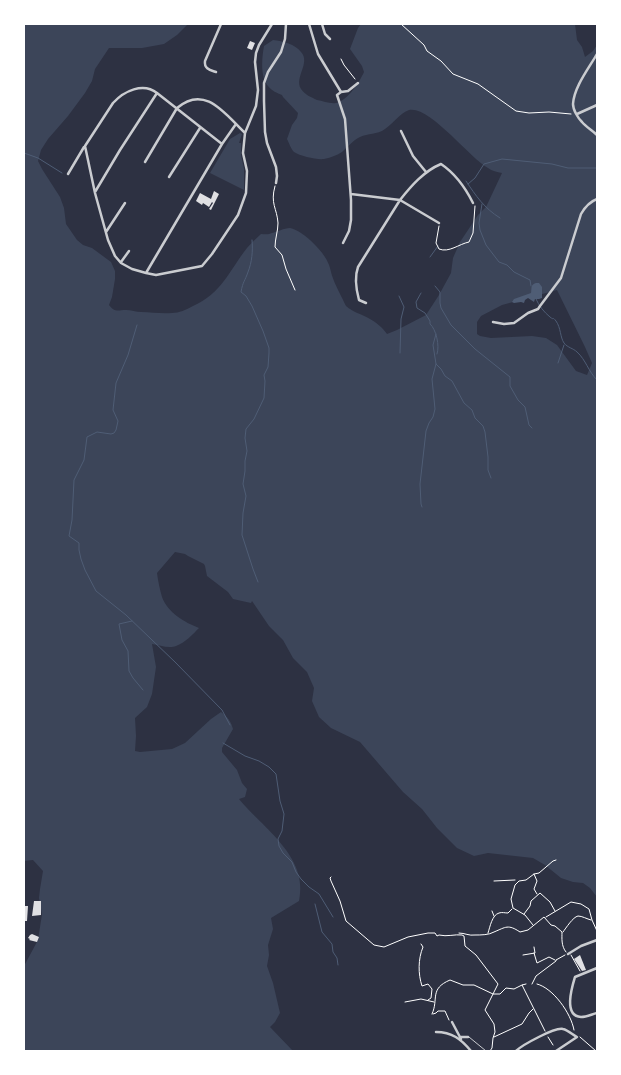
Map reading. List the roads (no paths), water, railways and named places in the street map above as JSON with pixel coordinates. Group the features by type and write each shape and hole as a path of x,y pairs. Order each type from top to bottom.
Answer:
{"street":[{"path":"216,72 207,68 204,64 221,24"},
{"path":"85,146 95,194 108,240 115,256 121,263 146,274 156,275 202,266 238,215 246,193 247,171 243,153 245,133 256,106 258,90 256,53 272,24"},
{"path":"276,183 276,167 265,132 264,83 268,72 281,52 285,39 286,24"},
{"path":"308,24 318,54 341,92"},
{"path":"322,24 325,34 330,39"},
{"path":"597,54 584,74 573,106 582,123 597,135"},
{"path":"343,243 349,231 351,220 351,194 346,119 337,96 341,92 348,91 358,83"},
{"path":"68,174 109,108 118,98 134,89 143,87 153,90 222,144"},
{"path":"95,194 120,150 157,93"},
{"path":"145,162 177,108 191,100 199,98 210,102 245,133"},
{"path":"577,114 597,105"},
{"path":"146,274 222,144 236,124"},
{"path":"169,177 200,127"},
{"path":"401,131 413,156 426,172"},
{"path":"366,303 359,300 356,292 356,273 358,267 406,191 426,172 441,164 458,178 473,203"},
{"path":"351,194 400,200 439,223"},
{"path":"493,322 514,323 528,313 538,309 561,278 581,214 585,207 597,199"},
{"path":"106,232 125,203"},
{"path":"121,263 129,251"},
{"path":"568,954 597,940"},
{"path":"597,968 575,977 570,1002 570,1008 577,1016 582,1017 597,1013"},
{"path":"451,1022 471,1051"},
{"path":"516,1051 556,1030 565,1029 577,1037 556,1051 553,1045"},
{"path":"436,1032 447,1033 461,1039 468,1037"}],"lane":[{"path":"468,1037 486,1051"}],"waterway":[{"path":"24,153 38,158 62,173"},
{"path":"468,184 475,178 484,164 502,159 552,164 568,168 597,168"},
{"path":"466,181 485,206 500,218"},
{"path":"482,204 479,223 486,245 499,262 530,280 531,286"},
{"path":"252,240 250,264 241,292 252,306 263,331 269,353 268,367 264,375 264,398 254,419 246,429 247,451 243,484 246,496 242,535 258,582"},
{"path":"430,257 438,246"},
{"path":"435,286 440,292 441,308 451,325 475,349 510,377 510,386 518,400 525,407 529,425 532,428"},
{"path":"421,293 416,302 417,308 425,313 436,334 438,342 437,354"},
{"path":"399,296 404,307 401,319 400,353"},
{"path":"536,299 544,311 556,321 564,343 580,355 597,380"},
{"path":"137,325 128,355 116,383 113,410 118,421 116,430 111,434 97,432 87,437 84,460 74,480 72,520 69,536 79,543 81,559 96,591 126,615 175,662 222,710 230,725"},
{"path":"436,334 433,345 436,364 445,376 452,381 464,403 472,410 475,418 483,426 488,470 491,478"},
{"path":"558,363 564,345"},
{"path":"422,507 420,484 426,431 435,409 432,379 436,364"},
{"path":"132,621 119,624 122,640 128,651 129,671 143,690"},
{"path":"223,743 245,756 259,761 276,774 284,814 282,831 278,839 279,846 292,862 301,879 319,894 333,917"},
{"path":"315,904 322,932 332,944 338,965"}]}
